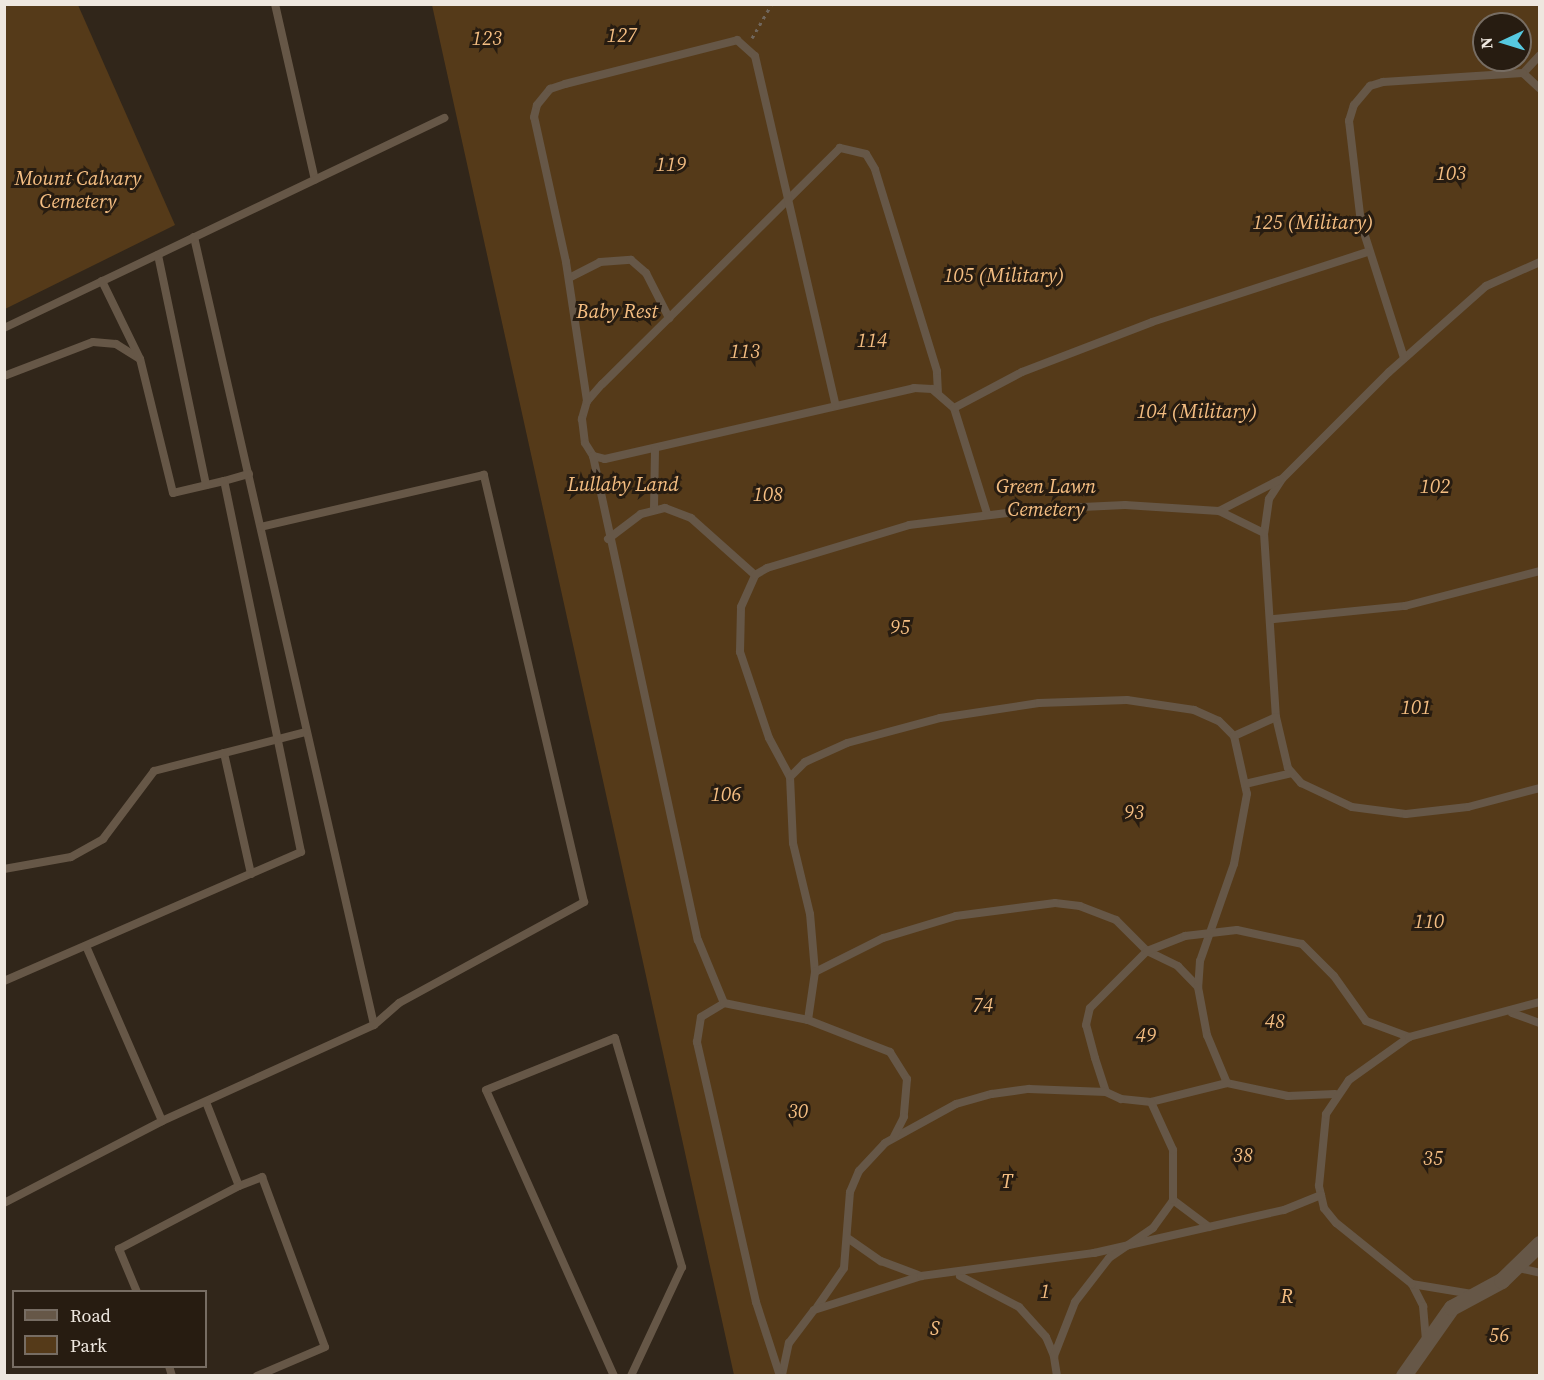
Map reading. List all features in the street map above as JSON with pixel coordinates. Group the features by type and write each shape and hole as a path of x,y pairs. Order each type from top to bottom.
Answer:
{"street":[{"path":"1404,1376 1452,1308 1519,1268 1539,1244"}],"lane":[{"path":"274,4 315,180"},
{"path":"724,1003 698,940 608,539 593,456 582,419 587,401 569,278 534,117 543,96 565,84 727,41 748,45 755,56 836,406"},
{"path":"1404,358 1388,299 1367,252 1349,121 1360,94 1383,82 1523,73 1539,55"},
{"path":"1523,73 1539,89"},
{"path":"4,328 444,118"},
{"path":"587,401 840,148 866,153 937,371 938,393"},
{"path":"194,237 374,1025"},
{"path":"954,408 1022,372 1152,322 1367,252"},
{"path":"158,255 206,485"},
{"path":"569,278 600,262 631,260 646,273 669,318"},
{"path":"1539,262 1485,286 1404,358 1282,479 1269,499 1264,532 1274,619 1276,717 1292,773 1323,796 1381,813 1468,807 1539,788"},
{"path":"102,282 140,359 173,493 249,474"},
{"path":"4,376 93,342 116,344 140,359"},
{"path":"593,456 655,449 914,388 938,393 954,408 987,513"},
{"path":"654,508 655,449"},
{"path":"4,1203 162,1121 374,1025 399,1003 584,902 484,475 261,526"},
{"path":"1219,512 1282,479"},
{"path":"4,981 301,852 224,481"},
{"path":"808,1020 815,972 810,914 793,843 790,777 769,738 740,652 741,606 755,575 855,537 987,513 1125,505 1219,512 1264,532"},
{"path":"608,539 654,508 692,518 755,575"},
{"path":"1274,619 1426,602 1539,571"},
{"path":"790,777 813,758 847,743 940,718 1039,703 1168,705 1211,717 1234,736 1245,784 1234,864 1211,931 1198,987 1207,1035 1227,1083"},
{"path":"1234,736 1276,717"},
{"path":"4,869 71,857 103,838 154,771 306,732"},
{"path":"224,753 251,874"},
{"path":"1245,784 1292,773"},
{"path":"815,972 883,938 956,916 1028,904 1099,912 1147,951 1178,966 1198,987"},
{"path":"1106,1092 1089,1040 1090,1008 1147,951 1211,931 1258,932 1302,944 1334,976 1366,1021 1410,1037"},
{"path":"86,946 162,1121"},
{"path":"1474,1294 1412,1284 1354,1242 1324,1208 1321,1195 1321,1136 1335,1094 1410,1037 1539,1002"},
{"path":"781,1376 756,1302 697,1042 701,1017 724,1003 808,1020 890,1052 901,1065 908,1098 894,1137"},
{"path":"1509,1012 1539,1023"},
{"path":"614,1376 486,1090 615,1038 682,1267 631,1376"},
{"path":"781,1376 789,1343 837,1284 849,1239 846,1209 859,1171 894,1137 956,1104 992,1094 1039,1089 1106,1092 1151,1102 1227,1083 1269,1094 1335,1094"},
{"path":"206,1102 239,1186"},
{"path":"1054,1356 1075,1302 1109,1258 1154,1228 1173,1200 1173,1150 1151,1102"},
{"path":"136,1290 119,1249 239,1186 262,1177 326,1347 257,1376"},
{"path":"814,1310 921,1276 958,1275 1128,1246 1209,1227 1321,1195"},
{"path":"1173,1200 1209,1227"},
{"path":"849,1239 880,1261 921,1276"},
{"path":"1519,1268 1539,1273"},
{"path":"958,1275 1019,1306 1046,1337 1054,1356 1057,1376"},
{"path":"1412,1284 1423,1306 1426,1342"}],"path":[{"path":"748,45 772,4"}],"green space":[{"name":"Mount Calvary Cemetery","path":"5,4 78,5 175,225 5,309"},
{"name":"Green Lawn Cemetery","path":"432,5 1539,5 1539,1375 734,1375"}],"park label":[{"name":"127","path":"622,35"},
{"name":"123","path":"487,38"},
{"name":"119","path":"671,164"},
{"name":"103","path":"1451,173"},
{"name":"125 (Military)","path":"1313,222"},
{"name":"105 (Military)","path":"1004,275"},
{"name":"Baby Rest","path":"617,311"},
{"name":"114","path":"872,340"},
{"name":"113","path":"745,351"},
{"name":"104 (Military)","path":"1197,411"},
{"name":"Lullaby Land","path":"623,484"},
{"name":"102","path":"1435,486"},
{"name":"108","path":"768,494"},
{"name":"95","path":"900,627"},
{"name":"101","path":"1416,707"},
{"name":"106","path":"726,794"},
{"name":"93","path":"1134,812"},
{"name":"110","path":"1429,921"},
{"name":"74","path":"983,1005"},
{"name":"48","path":"1275,1021"},
{"name":"49","path":"1146,1035"},
{"name":"30","path":"798,1111"},
{"name":"38","path":"1243,1155"},
{"name":"35","path":"1433,1158"},
{"name":"T","path":"1007,1181"},
{"name":"1","path":"1045,1291"},
{"name":"R","path":"1287,1296"},
{"name":"S","path":"935,1328"},
{"name":"56","path":"1499,1335"}]}
